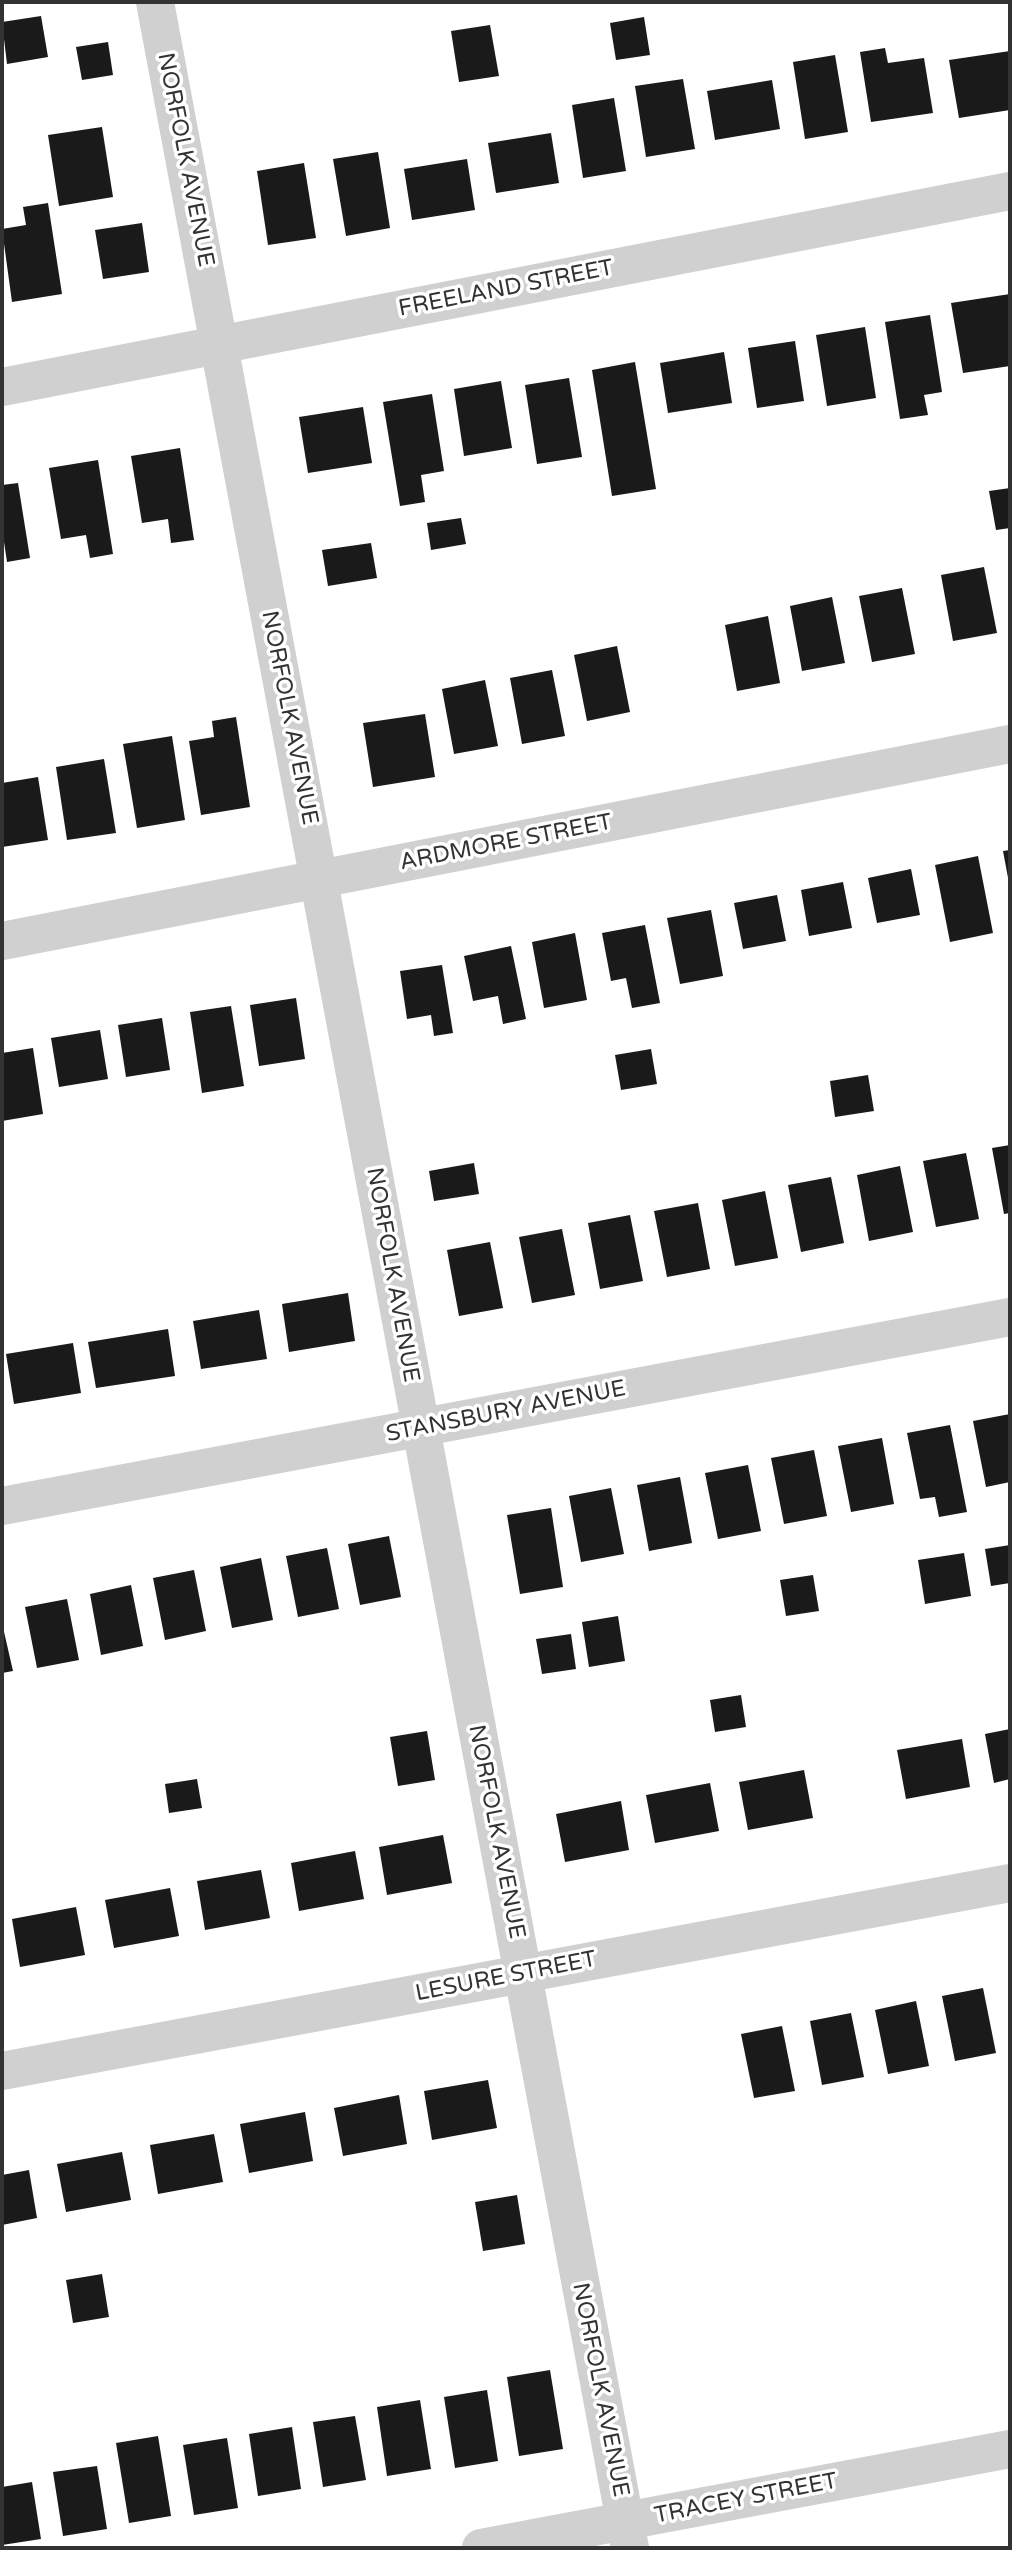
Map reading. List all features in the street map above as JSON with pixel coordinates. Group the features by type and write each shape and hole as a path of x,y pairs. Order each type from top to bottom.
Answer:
{"street":[{"name":"NORFOLK AVENUE","path":"155,2 627,2535"},
{"name":"FREELAND STREET","path":"2,387 1010,191"},
{"name":"ARDMORE STREET","path":"2,941 1010,744"},
{"name":"STANSBURY AVENUE","path":"2,1506 1010,1317"},
{"name":"LESURE STREET","path":"2,2071 1010,1883"},
{"name":"TRACEY STREET","path":"481,2548 627,2535 1010,2449"}],"building":[{"path":"41,16 48,57 7,64 2,22"},
{"path":"644,17 650,55 616,60 610,23"},
{"path":"490,25 499,76 459,82 451,31"},
{"path":"108,42 113,75 82,80 76,47"},
{"path":"885,48 888,63 924,58 933,113 871,122 860,52"},
{"path":"1010,51 1010,110 959,118 949,60"},
{"path":"835,55 848,132 805,139 793,62"},
{"path":"683,79 695,149 646,157 635,86"},
{"path":"772,80 780,129 715,140 707,91"},
{"path":"614,98 626,171 583,178 572,105"},
{"path":"102,127 113,197 59,206 48,135"},
{"path":"551,133 559,183 496,193 488,143"},
{"path":"378,152 390,228 346,236 333,159"},
{"path":"467,159 475,210 412,220 404,169"},
{"path":"304,163 316,238 268,245 257,171"},
{"path":"48,203 62,294 12,302 2,229 26,225 23,207"},
{"path":"142,223 149,272 103,279 95,230"},
{"path":"1010,294 1010,366 963,373 951,303"},
{"path":"930,315 942,392 924,395 928,415 900,419 885,322"},
{"path":"865,327 876,398 827,406 816,335"},
{"path":"795,341 804,401 757,408 748,348"},
{"path":"724,352 732,403 668,413 660,363"},
{"path":"635,362 656,489 612,496 592,370"},
{"path":"569,378 582,457 537,464 525,385"},
{"path":"501,381 512,448 464,456 454,389"},
{"path":"432,394 444,471 421,475 425,502 400,506 383,402"},
{"path":"363,407 372,463 308,473 299,417"},
{"path":"180,448 194,540 171,543 168,519 142,523 131,456"},
{"path":"98,460 113,554 90,558 86,535 61,539 49,468"},
{"path":"18,483 30,558 7,562 4,542 2,543 2,485"},
{"path":"1010,488 1010,528 996,530 989,491"},
{"path":"461,518 466,544 431,550 427,523"},
{"path":"371,543 377,578 328,586 322,550"},
{"path":"984,567 997,633 953,641 941,575"},
{"path":"902,588 915,654 872,662 859,596"},
{"path":"832,597 845,663 802,671 790,606"},
{"path":"768,616 780,683 737,691 725,625"},
{"path":"617,646 630,712 587,721 574,655"},
{"path":"552,670 565,736 522,744 510,678"},
{"path":"485,680 498,746 454,754 442,689"},
{"path":"425,714 435,777 373,787 363,723"},
{"path":"236,717 250,807 201,815 189,741 214,737 212,721"},
{"path":"172,736 185,820 137,828 123,744"},
{"path":"104,759 116,833 67,840 56,767"},
{"path":"38,777 48,840 2,847 2,783"},
{"path":"1010,850 1010,883 1009,883 1003,851"},
{"path":"978,856 993,933 950,942 935,865"},
{"path":"911,869 920,915 877,923 868,878"},
{"path":"843,882 852,928 809,936 801,890"},
{"path":"777,895 786,941 743,949 734,903"},
{"path":"711,910 723,976 680,984 667,918"},
{"path":"645,925 660,1003 632,1008 626,978 611,981 602,933"},
{"path":"575,933 587,1000 544,1008 532,942"},
{"path":"511,946 526,1019 503,1024 498,996 473,1001 464,956"},
{"path":"442,965 453,1033 434,1036 431,1015 407,1019 400,971"},
{"path":"296,998 305,1059 259,1066 250,1005"},
{"path":"231,1006 244,1086 202,1093 190,1012"},
{"path":"162,1018 170,1070 126,1077 118,1025"},
{"path":"100,1030 108,1079 59,1087 51,1038"},
{"path":"33,1048 43,1114 2,1121 2,1053"},
{"path":"651,1049 657,1084 621,1090 615,1055"},
{"path":"868,1075 874,1111 835,1117 830,1081"},
{"path":"1010,1145 1010,1213 1004,1214 992,1148"},
{"path":"966,1153 979,1219 936,1227 923,1161"},
{"path":"474,1163 479,1194 434,1201 429,1171"},
{"path":"900,1166 913,1232 869,1241 857,1175"},
{"path":"831,1177 844,1243 801,1252 788,1185"},
{"path":"765,1191 778,1258 735,1266 722,1200"},
{"path":"698,1203 710,1269 667,1277 654,1211"},
{"path":"630,1215 643,1281 600,1289 588,1223"},
{"path":"562,1229 575,1295 532,1303 519,1237"},
{"path":"490,1242 503,1308 459,1316 447,1250"},
{"path":"348,1293 355,1341 289,1352 282,1304"},
{"path":"259,1310 267,1359 201,1369 193,1321"},
{"path":"168,1329 175,1376 96,1388 88,1342"},
{"path":"73,1343 81,1393 14,1404 6,1354"},
{"path":"1010,1414 1010,1482 986,1487 973,1421"},
{"path":"950,1425 967,1512 939,1517 935,1497 920,1499 907,1433"},
{"path":"882,1438 894,1504 851,1512 838,1446"},
{"path":"814,1450 827,1516 784,1524 771,1458"},
{"path":"748,1465 761,1531 718,1539 705,1473"},
{"path":"680,1477 692,1543 649,1551 637,1485"},
{"path":"611,1488 624,1554 581,1562 569,1496"},
{"path":"551,1508 563,1587 520,1594 507,1515"},
{"path":"389,1536 401,1597 360,1605 348,1544"},
{"path":"1010,1545 1010,1583 991,1586 985,1549"},
{"path":"327,1548 339,1609 298,1617 286,1556"},
{"path":"964,1553 971,1596 925,1604 918,1560"},
{"path":"261,1558 273,1620 232,1628 220,1567"},
{"path":"194,1570 206,1631 165,1640 153,1578"},
{"path":"813,1575 819,1611 786,1616 780,1580"},
{"path":"131,1585 143,1646 101,1655 90,1594"},
{"path":"67,1599 79,1660 37,1668 25,1607"},
{"path":"618,1616 625,1661 589,1667 582,1622"},
{"path":"2,1623 13,1671 2,1673"},
{"path":"571,1634 576,1669 542,1674 536,1639"},
{"path":"741,1695 746,1727 715,1732 710,1700"},
{"path":"1010,1729 1010,1779 994,1783 985,1734"},
{"path":"427,1731 435,1780 398,1786 390,1737"},
{"path":"962,1739 970,1787 906,1799 897,1750"},
{"path":"804,1770 813,1818 748,1830 739,1782"},
{"path":"197,1779 202,1808 169,1813 165,1784"},
{"path":"710,1783 719,1831 655,1843 646,1795"},
{"path":"621,1801 629,1850 565,1862 556,1814"},
{"path":"443,1835 452,1883 387,1895 379,1847"},
{"path":"355,1851 364,1899 299,1911 291,1863"},
{"path":"261,1870 270,1918 205,1930 197,1881"},
{"path":"170,1888 179,1936 114,1948 105,1900"},
{"path":"76,1907 85,1955 20,1967 12,1919"},
{"path":"983,1988 996,2053 955,2061 942,1996"},
{"path":"916,2001 929,2066 888,2074 875,2010"},
{"path":"851,2013 864,2077 822,2085 810,2021"},
{"path":"782,2026 795,2091 754,2098 741,2034"},
{"path":"488,2080 497,2128 432,2140 424,2091"},
{"path":"399,2095 407,2144 343,2156 334,2108"},
{"path":"305,2112 313,2161 249,2173 240,2124"},
{"path":"214,2134 223,2182 158,2194 150,2145"},
{"path":"122,2152 131,2200 66,2212 57,2164"},
{"path":"29,2170 37,2218 2,2225 2,2175"},
{"path":"517,2195 525,2244 483,2251 475,2202"},
{"path":"102,2274 109,2317 73,2323 66,2280"},
{"path":"550,2370 563,2449 519,2456 507,2377"},
{"path":"487,2390 498,2461 455,2468 444,2397"},
{"path":"420,2400 431,2469 387,2476 377,2407"},
{"path":"355,2416 366,2480 323,2487 313,2422"},
{"path":"292,2427 301,2489 258,2496 249,2434"},
{"path":"158,2436 171,2516 129,2523 116,2443"},
{"path":"227,2438 238,2508 194,2515 183,2445"},
{"path":"97,2466 107,2529 63,2536 53,2472"},
{"path":"32,2482 41,2539 2,2545 2,2487"}]}
